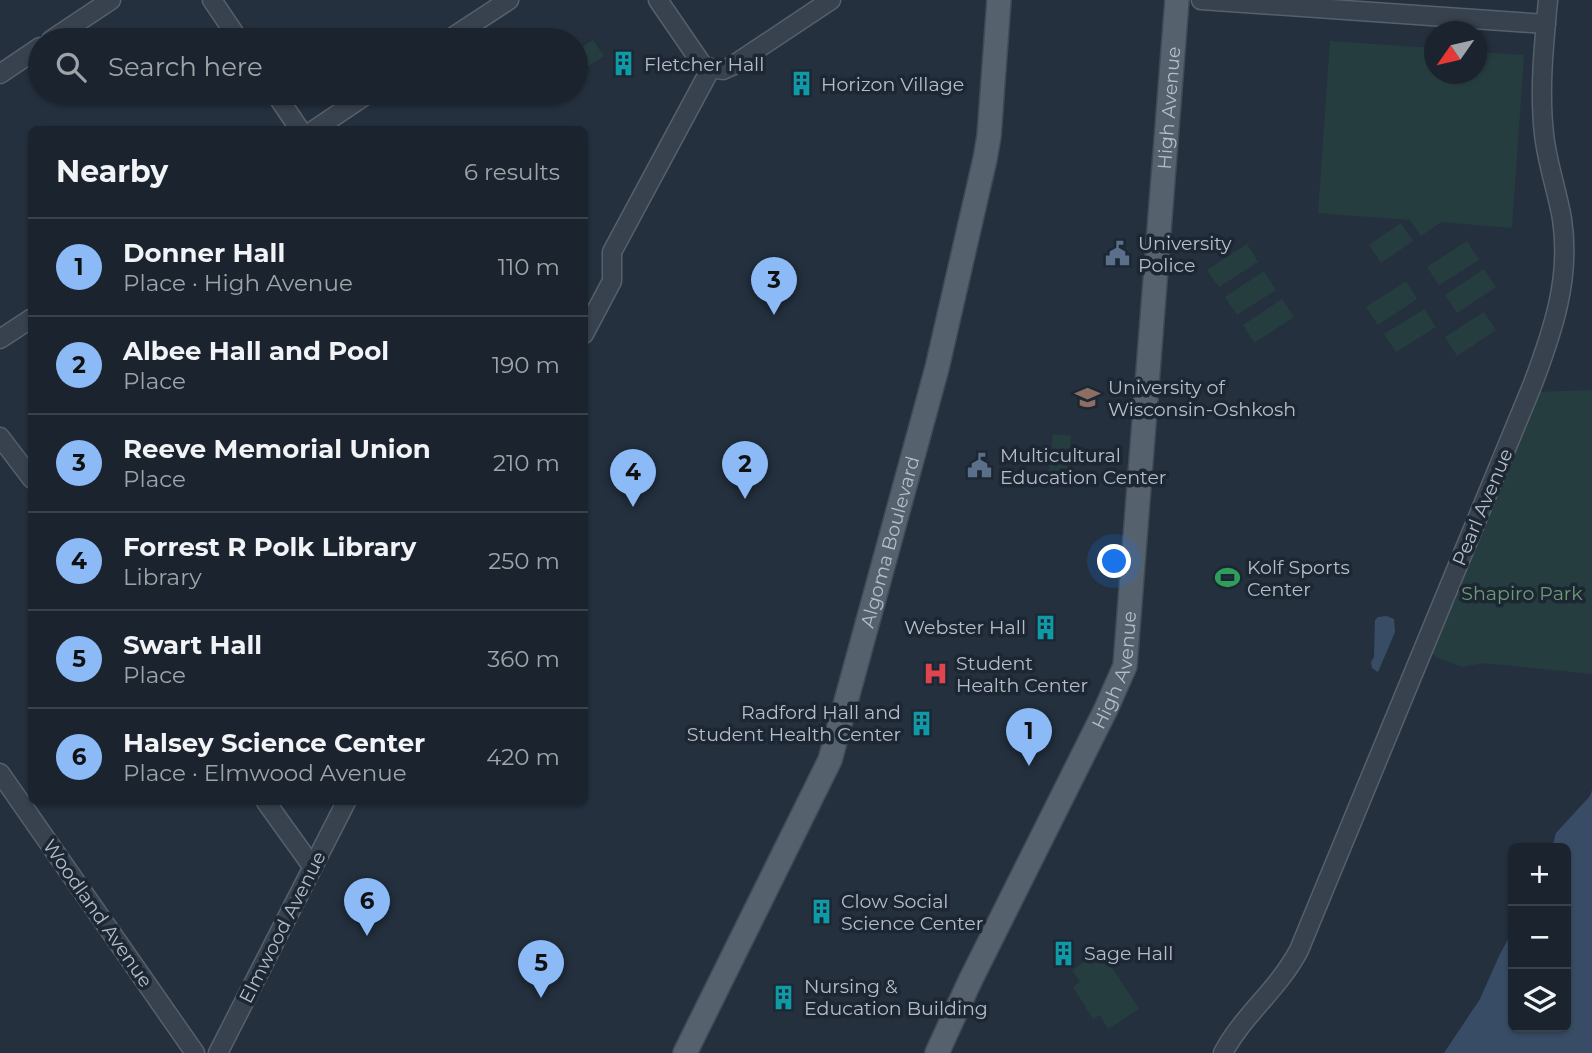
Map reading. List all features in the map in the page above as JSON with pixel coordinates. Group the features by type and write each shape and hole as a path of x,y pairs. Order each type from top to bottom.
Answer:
{"main road":[{"name":"Algoma Boulevard","path":"685,1053 834,749 937,368 985,159 999,0"},
{"name":"High Avenue","path":"937,1053 1125,666 1177,0"}],"street":[{"path":"69,28 111,0"},
{"path":"212,0 231,28"},
{"path":"466,28 509,0"},
{"path":"658,0 704,67 717,69 732,66 831,0"},
{"path":"1201,0 1546,24"},
{"name":"Pearl Avenue","path":"1223,1053 1235,1034 1279,982 1299,950 1552,333 1562,289 1564,244 1558,199 1544,135 1542,87 1548,0"},
{"path":"0,74 28,55"},
{"path":"588,326 612,281 612,252 717,69"},
{"path":"283,105 297,126"},
{"path":"320,126 351,105"},
{"path":"0,339 28,321"},
{"path":"0,437 28,474"},
{"name":"Woodland Avenue","path":"0,772 195,1053"},
{"path":"268,805 312,866"},
{"name":"Elmwood Avenue","path":"218,1053 343,805"}],"green space":[{"path":"593,40 604,56 588,66 588,43"},
{"path":"1330,41 1424,47 1424,84 1487,84 1487,53 1524,55 1512,228 1441,222 1421,236 1410,220 1318,213"},
{"path":"1401,223 1413,241 1381,263 1369,245"},
{"path":"1467,241 1479,260 1439,285 1427,267"},
{"path":"1247,244 1258,262 1219,287 1207,270"},
{"path":"1484,269 1496,287 1457,313 1445,295"},
{"path":"1264,271 1276,290 1237,315 1225,297"},
{"path":"1406,281 1417,299 1378,325 1366,307"},
{"path":"1282,299 1294,317 1254,343 1243,325"},
{"path":"1424,309 1436,327 1396,352 1384,334"},
{"path":"1484,312 1496,330 1457,356 1445,337"},
{"name":"Shapiro Park","path":"1592,390 1592,674 1483,663 1462,667 1438,658 1423,647 1538,392"},
{"path":"1053,434 1071,436 1068,473 1049,471"},
{"path":"1101,951 1139,1009 1108,1029 1100,1015 1093,1019 1073,987 1080,982 1072,970"}],"water":[{"path":"1387,616 1394,619 1395,632 1378,672 1372,668 1371,662 1374,657 1375,620"},
{"path":"1592,790 1592,1053 1444,1053 1480,999 1508,939 1508,1032 1571,1032 1571,843 1553,843 1556,833 1590,796"}],"place":[{"name":"Fletcher Hall","path":"624,64"},
{"name":"Horizon Village","path":"801,84"},
{"name":"University Police","path":"1118,254"},
{"name":"Reeve Memorial Union","path":"774,315"},
{"name":"University of Wisconsin-Oshkosh","path":"1088,398"},
{"name":"Multicultural Education Center","path":"980,466"},
{"name":"Albee Hall and Pool","path":"745,499"},
{"name":"Forrest R Polk Library","path":"633,507"},
{"name":"Kolf Sports Center","path":"1227,578"},
{"name":"Webster Hall","path":"1046,627"},
{"name":"Student Health Center","path":"936,674"},
{"name":"Radford Hall and Student Health Center","path":"921,723"},
{"name":"Donner Hall","path":"1029,766"},
{"name":"Clow Social Science Center","path":"821,912"},
{"name":"Halsey Science Center","path":"367,936"},
{"name":"Sage Hall","path":"1064,953"},
{"name":"Nursing & Education Building","path":"784,997"},
{"name":"Swart Hall","path":"541,998"}]}
